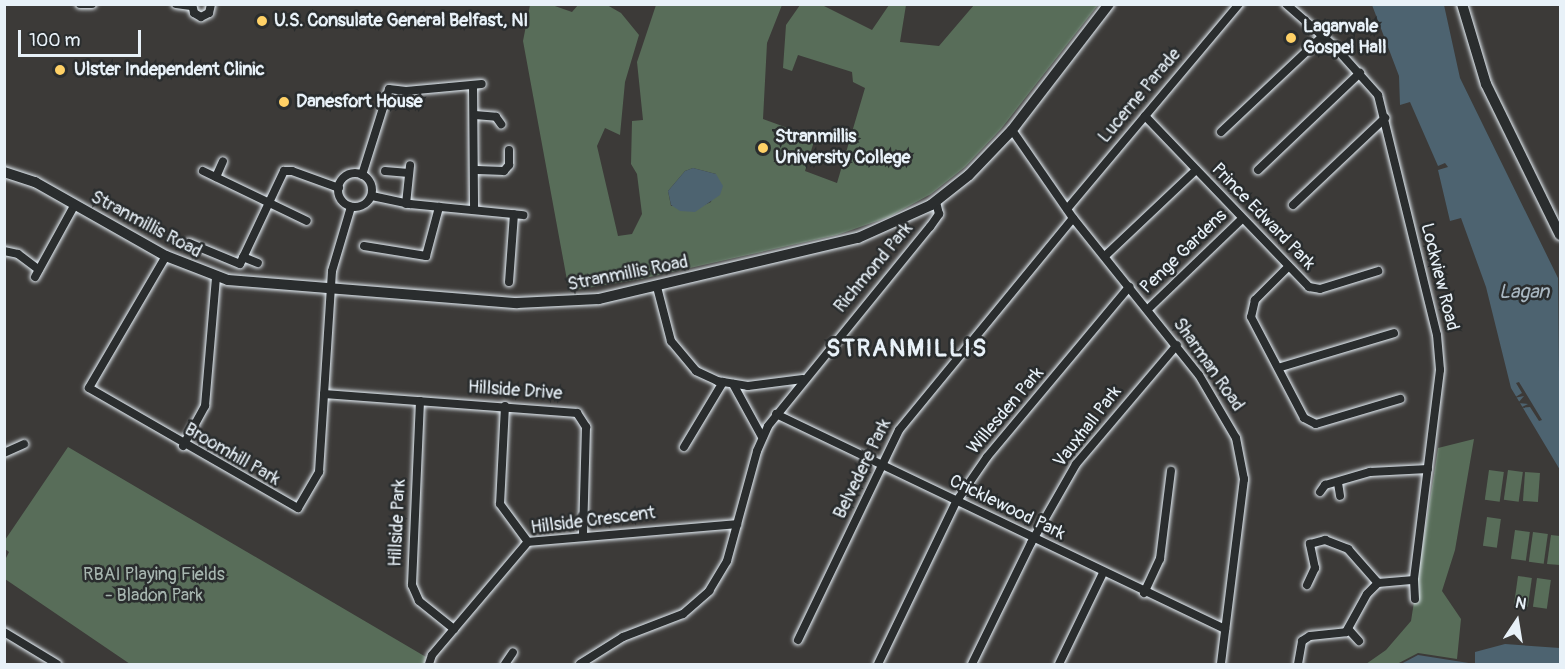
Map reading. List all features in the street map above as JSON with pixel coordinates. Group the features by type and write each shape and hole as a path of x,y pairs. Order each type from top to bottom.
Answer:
{"street":[{"path":"80,4 92,4"},
{"path":"176,4 192,5 194,13 201,17 209,13 212,4"},
{"name":"Stranmillis Road","path":"4,172 35,182 166,256 216,277 542,304 599,300 858,238 936,202 969,175 1012,130 1109,4"},
{"name":"Lucerne Parade","path":"1067,209 1239,4"},
{"name":"Lockview Road","path":"1286,4 1323,36 1360,73 1378,95 1440,346 1414,580 1415,599"},
{"path":"1465,5 1486,84 1560,232"},
{"path":"1221,132 1323,36"},
{"path":"1258,170 1360,73"},
{"path":"362,175 389,89 406,91 478,85 475,115 477,170 474,210"},
{"path":"475,115 496,117 501,124"},
{"name":"Prince Edward Park","path":"1145,116 1288,267 1314,289 1378,271"},
{"path":"1293,205 1385,118"},
{"name":"Sharman Road","path":"1012,130 1073,218 1177,345 1227,418 1244,466 1221,664"},
{"path":"477,170 507,169 509,150"},
{"path":"216,177 223,161"},
{"path":"385,171 410,169 406,204"},
{"path":"242,260 268,203 287,170 339,188"},
{"path":"1105,256 1196,170"},
{"path":"203,171 307,221"},
{"path":"362,175 372,186 372,196 361,206 351,207 340,197 339,188 346,176 362,175"},
{"path":"372,196 406,204 518,215 509,282"},
{"name":"Richmond Park","path":"580,664 623,636 692,608 723,570 762,436 803,379 930,227 939,214 936,202"},
{"path":"4,251 18,254 37,274 74,206"},
{"name":"Broomhill Park","path":"166,256 89,388 183,446 298,508 319,472 330,288 335,253 351,207"},
{"path":"364,246 426,256 439,207"},
{"name":"Belvedere Park","path":"798,640 883,466 898,430 915,406 1073,218"},
{"name":"Penge Gardens","path":"1148,309 1242,219"},
{"path":"189,243 258,263"},
{"path":"1288,267 1255,300 1250,312 1281,368 1304,418 1311,423 1400,399"},
{"path":"183,446 205,406 216,277"},
{"path":"657,287 676,350 696,371 733,384 767,385 803,379"},
{"name":"Willesden Park","path":"878,664 956,502 987,457 1129,287"},
{"path":"1281,368 1394,333"},
{"name":"Vauxhall Park","path":"972,664 1033,540 1076,464 1177,345"},
{"path":"684,447 723,382"},
{"path":"733,384 744,399 762,436"},
{"name":"Hillside Drive","path":"324,394 572,411 585,421 583,536"},
{"name":"Hillside Park","path":"420,401 412,585 419,601 454,629"},
{"path":"505,406 499,495 503,510 528,542"},
{"name":"Cricklewood Park","path":"776,414 1033,540 1225,629"},
{"path":"4,453 24,444"},
{"path":"1320,492 1325,486 1379,470 1428,470"},
{"path":"1144,593 1160,559 1171,471"},
{"path":"1338,483 1340,496"},
{"name":"Hillside Crescent","path":"429,664 432,655 528,542 737,524"},
{"path":"1307,585 1316,568 1310,544 1325,540 1348,549 1378,583"},
{"path":"1059,664 1103,573"},
{"path":"1298,664 1300,646 1306,638 1336,636 1349,630 1367,594 1378,583 1414,580"},
{"path":"1349,630 1359,641"},
{"path":"4,632 57,664"},
{"path":"505,664 513,652"}],"green space":[{"name":"Stranmillis University College","path":"530,5 552,5 572,12 578,5 607,5 621,13 639,35 625,82 620,135 605,128 597,146 618,236 632,234 642,214 637,174 631,164 632,121 643,120 637,62 656,5 782,5 767,43 763,119 815,138 805,171 837,183 865,88 853,82 852,72 798,55 792,71 783,68 786,25 800,5 822,5 872,30 889,5 906,5 900,42 939,46 974,5 1098,5 1001,129 965,167 931,194 889,217 837,235 641,279 569,291 523,41","holes":["693,168 716,174 711,202 702,206 671,206 668,191 685,171"]},
{"path":"1474,439 1455,550 1442,591 1461,619 1457,659 1418,653 1397,664 1366,664 1386,650 1411,621 1438,448"},
{"name":"RBAI Playing Fields - Bladon Park","path":"68,447 426,657 424,664 130,664 5,579 5,560 9,552 5,549 5,540"},
{"path":"1489,470 1504,472 1500,502 1485,500"},
{"path":"1508,470 1523,472 1519,502 1504,500"},
{"path":"1525,472 1540,473 1538,502 1523,501"},
{"path":"1487,517 1501,519 1497,548 1483,546"},
{"path":"1515,530 1530,532 1526,561 1511,559"},
{"path":"1533,532 1548,534 1544,564 1529,562"},
{"path":"1551,535 1560,536 1560,565 1547,564"},
{"path":"1518,576 1532,578 1528,607 1514,605"},
{"path":"1537,578 1551,580 1547,609 1533,607"}],"water":[{"name":"Lagan","path":"1372,5 1444,5 1460,78 1558,278 1560,470 1511,388 1486,287 1461,218 1450,221 1438,170 1448,167 1445,163 1438,166 1410,102 1400,105 1399,76"},
{"path":"693,168 716,174 723,186 720,195 695,212 680,211 671,205 668,191 685,171"},
{"path":"1505,644 1560,648 1560,664 1475,664 1475,652"},
{"path":"1418,655 1475,664 1401,664"}],"pier":[{"path":"1519,382 1542,420 1539,421 1530,407 1520,408 1528,404 1518,403 1524,396 1514,398 1522,393 1516,383"}],"place":[{"name":"U.S. Consulate General Belfast, NI","path":"262,21"},
{"name":"Laganvale Gospel Hall","path":"1291,38"},
{"name":"Ulster Independent Clinic","path":"60,70"},
{"name":"Danesfort House","path":"284,102"},
{"name":"Stranmillis University College","path":"763,148"}],"district":[{"name":"STRANMILLIS","path":"907,349"}]}
